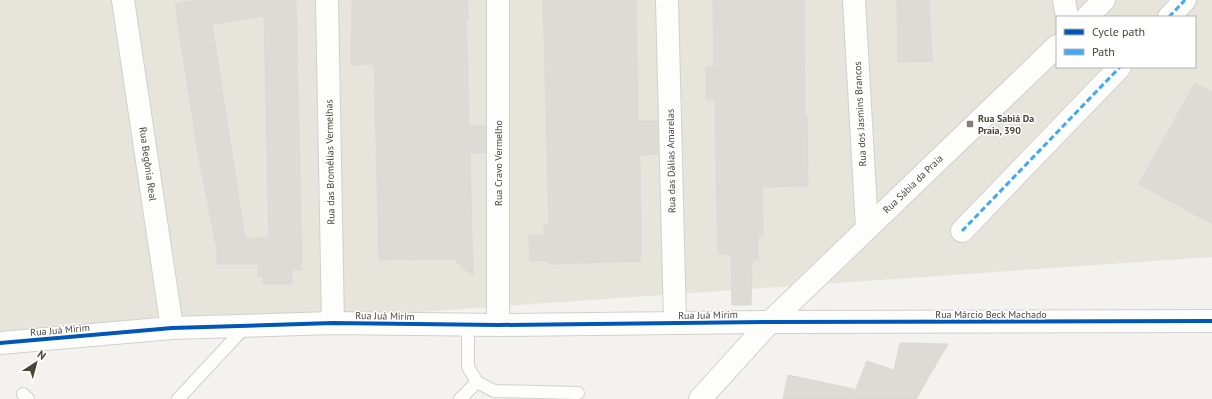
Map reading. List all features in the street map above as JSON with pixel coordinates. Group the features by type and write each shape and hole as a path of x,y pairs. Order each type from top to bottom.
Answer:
{"street":[{"name":"Rua Begônia Real","path":"123,0 172,328"},
{"name":"Rua das Bromélias Vermelhas","path":"327,0 333,323"},
{"name":"Rua Cravo Vermelho","path":"498,0 498,325"},
{"name":"Rua das Dálias Amarelas","path":"667,0 675,323"},
{"name":"Rua dos Jasmins Brancos","path":"854,0 867,228"},
{"path":"1064,0 1067,16"},
{"path":"1088,16 1104,0"},
{"path":"1169,16 1185,0"},
{"name":"Rua Sábia da Praia","path":"700,399 770,322 1056,47"},
{"path":"962,231 1119,68"},
{"name":"Rua Márcio Beck Machado","path":"770,322 1212,320"},
{"name":"Rua Juá Mirim","path":"0,343 172,328 333,323 498,325 770,322"}],"lane":[{"path":"468,325 468,367 477,382 494,391 578,392"},
{"path":"178,399 246,326"},
{"path":"460,399 477,382"}],"shaded area":[{"path":"0,0 1212,0 1212,257 0,341"}],"building":[{"path":"195,0 296,0 302,270 291,270 292,284 263,284 263,276 258,277 258,264 217,264 217,250 199,159 175,4","holes":["264,16 269,237 245,239 212,24"]},
{"path":"352,0 467,0 468,21 466,21 469,126 486,126 486,153 470,153 473,276 453,259 379,260 374,64 351,65"},
{"path":"543,0 636,0 638,121 657,121 658,154 640,155 641,261 549,264 549,261 530,261 529,235 544,235 544,225 549,225"},
{"path":"713,0 804,0 805,116 807,116 808,186 762,187 763,236 758,236 758,260 752,260 751,305 732,305 731,254 718,254 715,100 706,100 706,67 714,67"},
{"path":"897,0 929,0 932,61 898,62"},
{"path":"1195,83 1212,92 1212,224 1139,184"},
{"path":"900,343 948,344 916,399 783,399 788,375 854,389 853,396 867,361 894,370"}],"marked path":[{"path":"1170,16 1185,0"},
{"path":"962,231 1119,68"}],"cycle path":[{"path":"0,343 172,328 333,323 498,325 770,322 1212,321"}],"place":[{"name":"Rua Sabiá Da Praia, 390","path":"970,124"}]}
